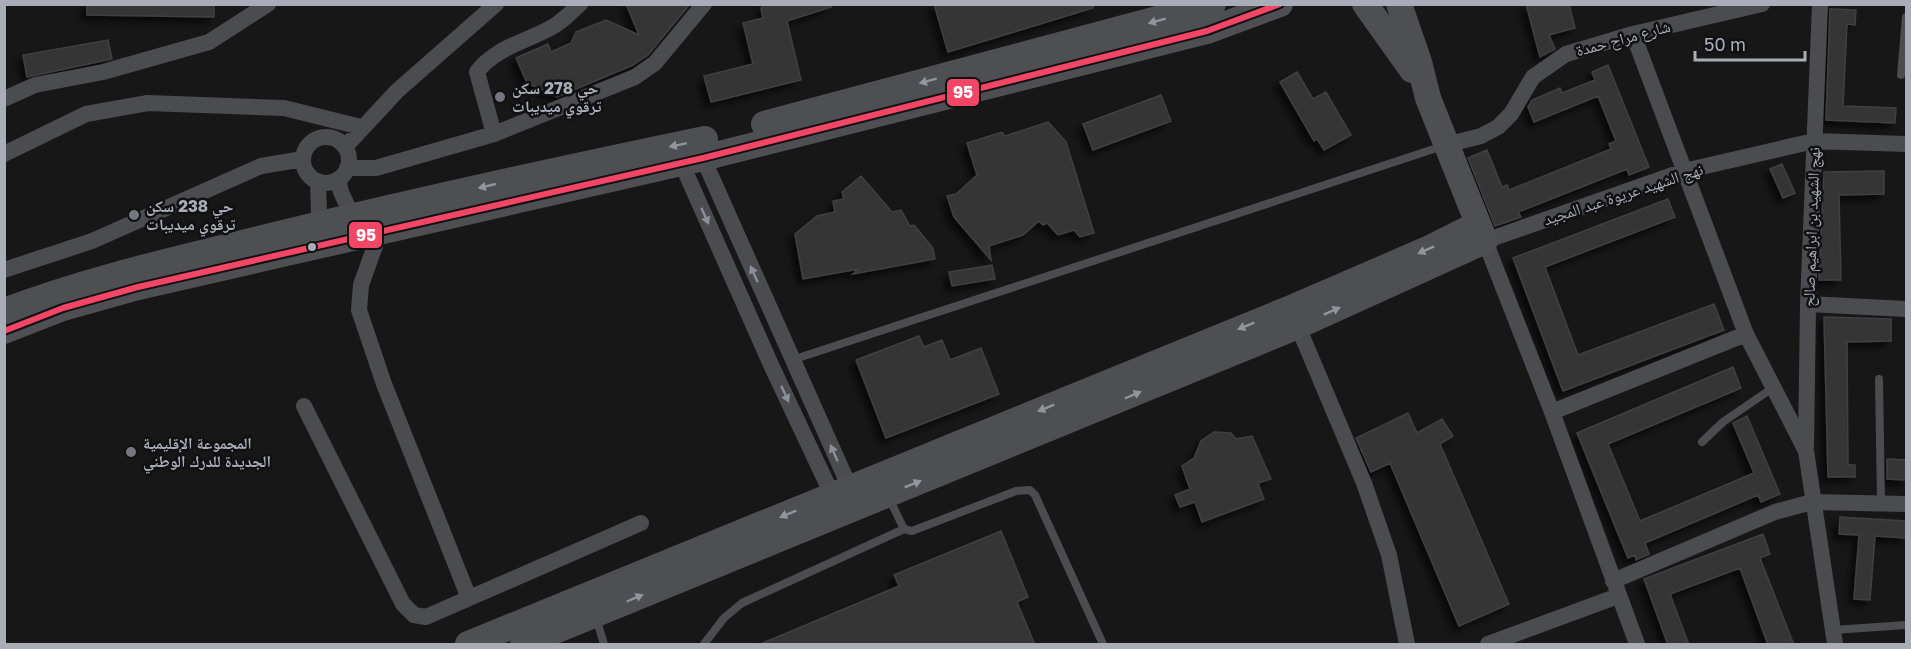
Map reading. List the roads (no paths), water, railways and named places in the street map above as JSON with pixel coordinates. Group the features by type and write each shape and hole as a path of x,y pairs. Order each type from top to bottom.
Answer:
{"main road":[{"path":"4,311 102,278 352,216 712,138 1213,4"},
{"path":"4,331 63,308 138,287 692,160 1207,31 1280,4"},
{"path":"1365,4 1398,48 1428,98"},
{"path":"468,645 501,638 1093,400 1294,317 1420,252 1481,232 1428,98 1399,4"},
{"path":"524,644 595,615 845,501 887,494 1093,400"}],"street":[{"path":"4,99 35,85 103,72 209,42 267,4"},
{"path":"345,147 361,127 441,50 496,4"},
{"path":"494,134 477,72 482,64 502,51 556,25 580,4"},
{"path":"352,216 341,192 343,174 349,161 345,147 334,139 320,138 308,146 303,159 307,172 318,181 325,183 343,174 376,168 494,134 635,76 655,63 704,4"},
{"name":"شارع مراح حمدة","path":"1446,145 1481,136 1498,127 1511,114 1533,78 1549,64 1566,54 1633,34 1762,4"},
{"name":"نهج الشهيد بن ابراهيم صالح","path":"1806,451 1808,304 1820,4"},
{"path":"1633,34 1746,334 1806,451 1834,637"},
{"path":"4,154 86,114 148,103 285,108 361,127"},
{"name":"نهج الشهيد عريوة عبد المجيد","path":"1481,232 1684,171 1814,141 1906,144"},
{"path":"4,270 92,242 261,166 303,159"},
{"path":"692,160 792,360 845,501"},
{"path":"692,160 772,367 845,501"},
{"path":"315,225 320,201 318,181"},
{"path":"380,232 361,285 359,310 384,384 469,598"},
{"path":"1481,232 1552,412 1637,645"},
{"path":"1808,304 1906,309"},
{"path":"1294,317 1364,483 1389,555 1407,645"},
{"path":"1552,412 1746,334"},
{"path":"772,367 792,360"},
{"path":"304,406 403,604 414,615 426,617 641,523"},
{"path":"1488,645 1616,588 1775,512 1812,502 1906,504"}],"lane":[{"path":"1901,75 1906,17"},
{"path":"792,360 1446,145"},
{"path":"1879,379 1881,503"},
{"path":"1702,442 1723,422 1774,387"},
{"path":"704,645 724,618 742,603 904,529 912,531 1016,492 1030,490 1035,495 1103,645"},
{"path":"887,494 904,529"},
{"path":"595,615 604,645"},
{"path":"1834,637 1906,625"}],"place":[{"name":"حي 278 سكن ترقوي ميديبات","path":"500,97"},
{"name":"حي 238 سكن ترقوي ميديبات","path":"134,215"},
{"name":"المجموعة الإقليمية الجديدة للدرك الوطني","path":"131,452"}]}
